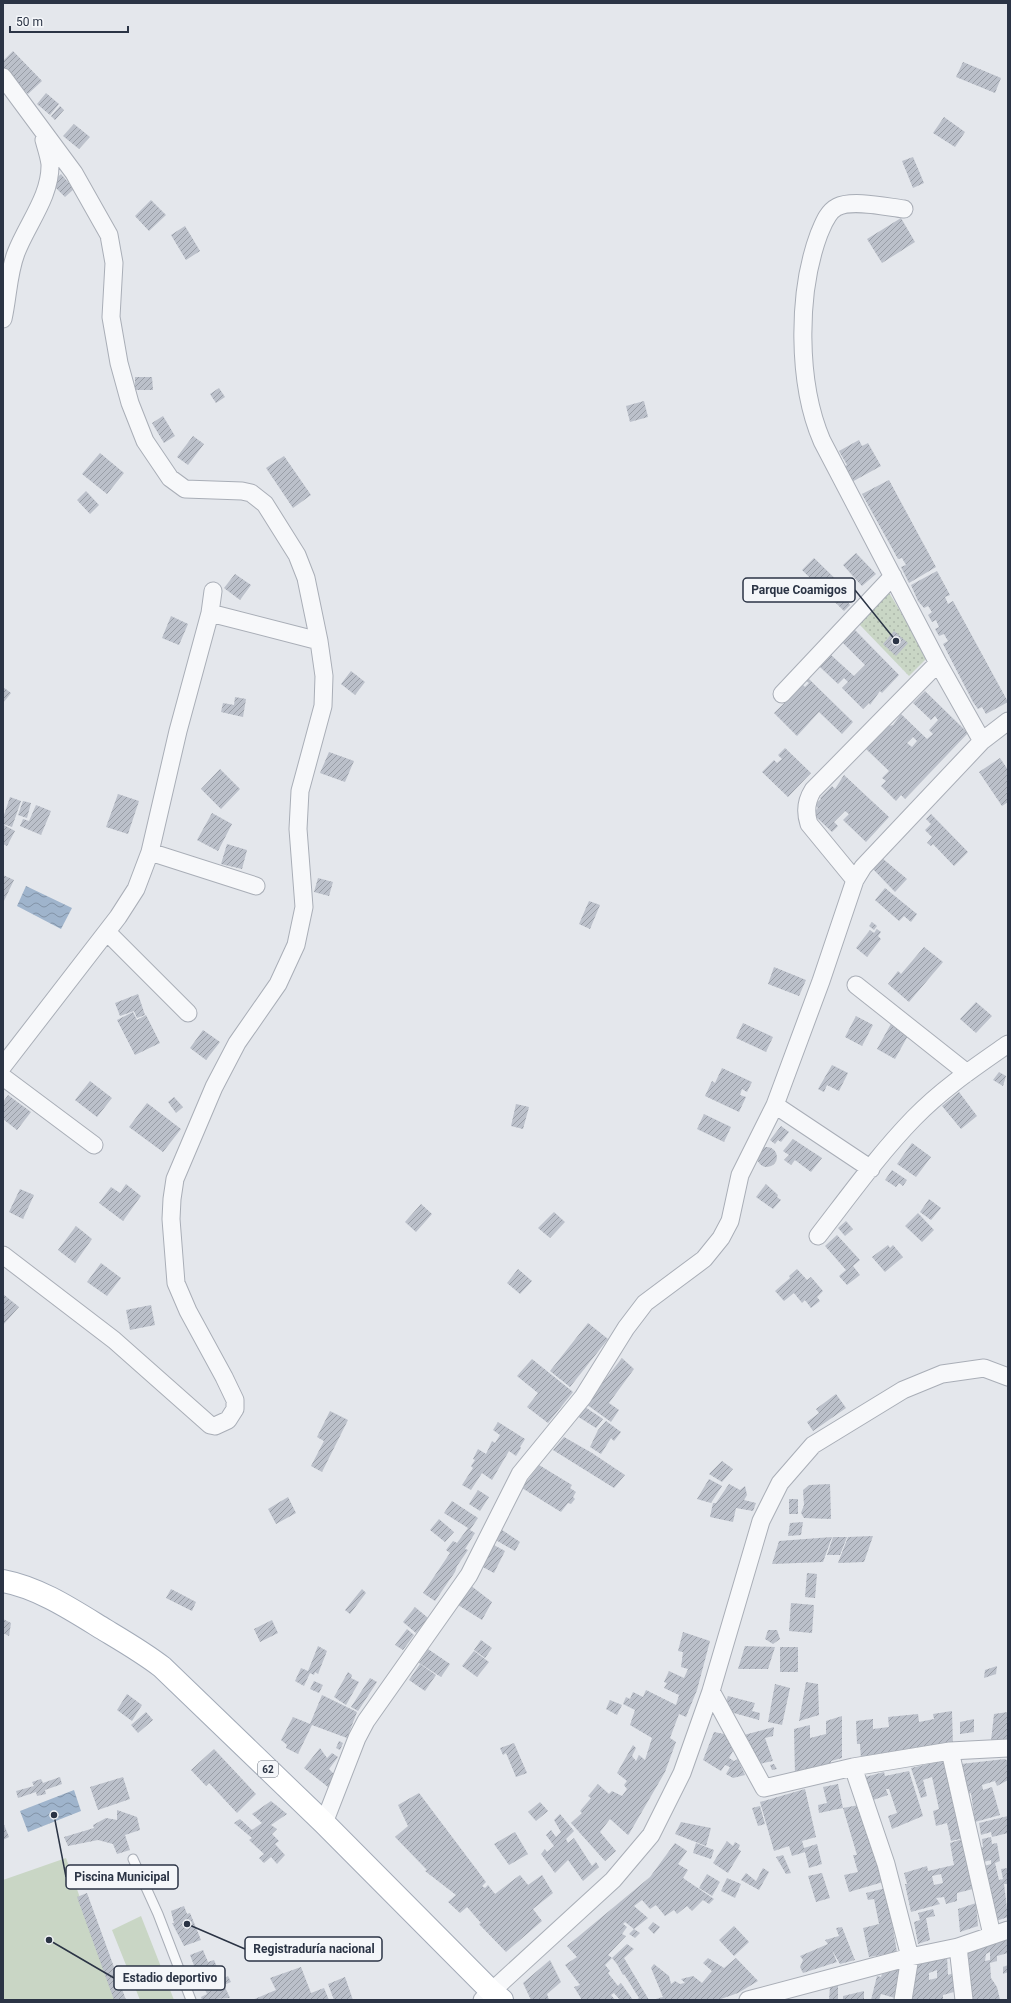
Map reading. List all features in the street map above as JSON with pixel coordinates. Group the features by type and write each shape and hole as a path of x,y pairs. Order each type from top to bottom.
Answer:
{"main road":[{"name":"62","path":"3,1581 12,1583 51,1599 144,1653 162,1667 324,1824 491,1997"}],"street":[{"path":"3,77 42,132 74,173 109,236 114,263 111,317 119,364 130,403 146,441 170,478 185,489 242,491 251,493 264,504 297,555 306,578 319,641 324,676 323,706 300,791 298,829 304,907 296,945 278,984 237,1043 214,1087 175,1179 172,1199 171,1219 176,1283 188,1311 235,1400 235,1409 232,1415 228,1420 221,1424 210,1425 114,1340 3,1255"},
{"path":"3,319 9,282 16,253 39,206 49,177 50,163 42,132"},
{"path":"904,209 860,204 840,206 829,214 816,242 804,303 803,344 813,416 817,430 938,663 982,741"},
{"path":"782,694 893,576"},
{"path":"3,1066 107,932 136,890 150,852 178,731 210,613 213,591"},
{"path":"210,613 319,641"},
{"path":"855,880 809,824 807,818 808,801 813,790 938,663"},
{"path":"324,1824 357,1738 366,1721 469,1575 520,1474 583,1397 626,1328 645,1303 704,1258 721,1238 730,1221 740,1175 775,1105 821,981 855,880 870,858 982,741 1008,721"},
{"path":"150,852 256,886"},
{"path":"107,932 188,1013"},
{"path":"856,985 966,1073"},
{"path":"818,1236 871,1168 915,1117 966,1073 1008,1044"},
{"path":"3,1077 94,1144"},
{"path":"775,1105 871,1168"},
{"path":"491,1997 613,1880 651,1835 682,1773 711,1691 761,1521 780,1483 813,1445 903,1390 942,1374 984,1368 1008,1377"},
{"path":"711,1691 764,1788 853,1767 950,1751 1008,1748"},
{"path":"748,2000 910,1957 958,1947 1000,1933 950,1751"},
{"path":"853,1767 886,1864 910,1957 903,2000"},
{"path":"958,1947 964,2000"}],"lane":[{"path":"133,1858 158,1914 191,2000"}],"green space":[{"path":"888,591 928,657 909,676 859,624"},
{"path":"66,1858 116,2000 3,2000 3,1880"},
{"path":"141,1916 174,2000 140,2000 112,1930"}],"water":[{"path":"26,886 72,908 61,929 17,906"},
{"path":"74,1790 81,1811 28,1832 20,1811"}],"building":[{"path":"13,51 42,81 28,94 3,68 3,61"},
{"path":"963,62 1001,78 995,93 956,77"},
{"path":"46,93 59,104 50,115 37,104"},
{"path":"60,106 64,110 55,120 51,116"},
{"path":"944,117 965,132 955,147 933,133"},
{"path":"74,124 90,137 79,149 63,136"},
{"path":"913,157 924,183 913,188 902,161"},
{"path":"61,174 74,189 65,197 51,183"},
{"path":"151,200 166,215 149,231 135,216"},
{"path":"901,218 915,242 882,263 867,239"},
{"path":"185,226 200,251 186,260 171,235"},
{"path":"135,377 152,377 153,390 135,390"},
{"path":"219,388 225,397 216,403 210,394"},
{"path":"644,401 648,417 630,422 626,406"},
{"path":"163,416 175,436 164,443 152,423"},
{"path":"193,436 204,444 188,465 177,457"},
{"path":"859,440 862,446 868,443 881,466 850,483 842,468 847,465 839,451"},
{"path":"100,453 124,473 107,494 82,474"},
{"path":"284,456 311,495 293,508 266,468"},
{"path":"889,480 936,567 909,583 901,567 906,565 902,558 898,559 862,494"},
{"path":"86,491 99,505 90,514 77,500"},
{"path":"856,553 876,574 862,586 843,565"},
{"path":"814,558 853,596 847,601 850,605 844,611 802,570"},
{"path":"937,571 950,595 945,597 948,604 953,601 1008,702 986,714 982,707 978,709 973,702 943,644 948,641 944,634 939,636 935,629 939,627 936,620 932,622 928,615 932,612 928,606 924,608 918,601 911,585"},
{"path":"235,574 251,585 240,600 224,588"},
{"path":"171,616 188,624 179,645 162,638"},
{"path":"854,629 899,675 882,693 880,691 870,705 869,703 863,709 842,688 848,682 844,678 838,684 820,667 831,655 854,676 865,665 842,642"},
{"path":"894,631 908,643 896,656 883,644"},
{"path":"351,671 365,682 355,695 341,684"},
{"path":"809,679 853,722 842,734 819,712 797,736 774,713 803,685 805,687 809,683 806,681"},
{"path":"3,687 11,693 3,703"},
{"path":"925,691 968,733 905,799 901,795 896,801 881,786 886,781 882,778 889,771 866,749 889,726 893,725 901,714 927,739 933,734 929,730 938,720 935,716 931,720 913,703","holes":["913,737 917,741 912,747 907,743"]},
{"path":"235,697 246,699 243,717 221,712 223,703 234,705"},
{"path":"785,748 811,773 788,797 762,772 774,760 777,763 782,759 778,755"},
{"path":"329,752 354,761 345,782 320,773"},
{"path":"1000,758 1008,770 1008,802 1002,806 979,772"},
{"path":"220,769 240,789 221,809 201,789"},
{"path":"844,775 889,817 866,842 843,820 849,814 845,811 834,822 838,826 832,832 813,814 818,808 815,805 821,799 820,798 832,786 835,789"},
{"path":"118,794 139,801 128,834 106,827"},
{"path":"10,797 21,801 12,827 3,824 3,818"},
{"path":"23,801 31,803 27,818 18,815"},
{"path":"36,805 51,811 41,835 20,826 23,819 29,821"},
{"path":"212,813 232,824 218,851 197,840"},
{"path":"931,814 968,852 954,866 933,844 931,846 927,843 932,837 925,830 931,824 926,819"},
{"path":"4,825 15,831 7,846 3,844"},
{"path":"227,844 247,850 242,869 221,864"},
{"path":"882,858 907,879 895,892 872,868"},
{"path":"3,875 14,880 3,903"},
{"path":"318,878 333,882 329,896 314,892"},
{"path":"885,888 917,914 911,922 904,916 899,921 875,900"},
{"path":"589,901 600,905 590,929 579,924"},
{"path":"872,922 877,926 874,930 869,926"},
{"path":"877,929 881,932 878,936 881,939 867,957 856,948 870,930 874,933"},
{"path":"924,947 943,962 909,1002 888,984 898,971 901,974"},
{"path":"774,967 806,980 799,996 768,984"},
{"path":"138,994 145,1015 137,1018 134,1011 120,1016 115,1003"},
{"path":"976,1002 992,1016 976,1033 960,1019"},
{"path":"133,1012 137,1020 146,1015 160,1043 135,1055 117,1020"},
{"path":"856,1016 873,1025 862,1046 845,1037"},
{"path":"892,1022 910,1032 895,1059 877,1049"},
{"path":"743,1023 773,1037 766,1052 736,1038"},
{"path":"203,1030 220,1042 206,1060 190,1048"},
{"path":"832,1065 848,1073 839,1091 827,1085 824,1092 818,1089"},
{"path":"722,1068 752,1082 747,1092 742,1089 740,1095 746,1097 739,1112 705,1096 712,1081 715,1083"},
{"path":"999,1072 1006,1076 1003,1086 993,1080"},
{"path":"90,1081 112,1098 97,1117 75,1100"},
{"path":"959,1092 977,1116 961,1129 942,1106"},
{"path":"8,1095 31,1112 17,1130 3,1119 3,1102"},
{"path":"174,1097 183,1107 176,1113 168,1102"},
{"path":"147,1103 181,1129 163,1152 129,1127"},
{"path":"516,1104 529,1107 523,1129 511,1126"},
{"path":"704,1114 731,1127 724,1142 697,1129"},
{"path":"781,1126 789,1132 781,1142 778,1140 775,1144 770,1140"},
{"path":"793,1139 822,1158 811,1172 795,1160 791,1165 784,1160 789,1155 783,1151"},
{"path":"912,1143 931,1157 916,1177 897,1164"},
{"path":"767,1147 774,1150 777,1157 774,1164 767,1167 760,1164 757,1157 760,1150"},
{"path":"892,1170 907,1180 903,1186 899,1183 896,1187 885,1180"},
{"path":"126,1184 141,1196 123,1221 99,1203 111,1187 120,1193"},
{"path":"766,1184 778,1195 777,1197 781,1200 773,1209 756,1197"},
{"path":"20,1189 34,1195 23,1219 9,1212"},
{"path":"929,1199 941,1208 931,1220 920,1212"},
{"path":"421,1204 432,1214 416,1232 405,1222"},
{"path":"554,1212 565,1222 550,1238 538,1228"},
{"path":"918,1213 934,1230 922,1242 905,1226"},
{"path":"846,1221 853,1229 845,1236 838,1228"},
{"path":"76,1226 92,1239 75,1263 58,1250"},
{"path":"837,1235 860,1260 853,1266 860,1275 847,1285 839,1276 846,1270 825,1246"},
{"path":"888,1245 890,1248 893,1245 903,1257 885,1272 872,1257"},
{"path":"101,1263 121,1278 107,1296 87,1282"},
{"path":"518,1269 532,1281 520,1294 507,1283"},
{"path":"797,1269 807,1280 811,1277 823,1291 817,1297 820,1301 811,1308 805,1300 802,1303 794,1293 784,1301 775,1291 790,1278 789,1276"},
{"path":"3,1294 19,1307 3,1325"},
{"path":"151,1305 155,1325 130,1330 126,1310"},
{"path":"588,1323 608,1339 570,1387 550,1371"},
{"path":"622,1358 634,1369 609,1403 619,1410 611,1422 586,1404"},
{"path":"532,1359 573,1392 548,1423 527,1407 538,1393 517,1376"},
{"path":"836,1394 846,1408 813,1431 807,1422 819,1413 816,1409"},
{"path":"585,1407 603,1419 596,1428 577,1416"},
{"path":"330,1411 348,1420 322,1472 311,1466 324,1441 317,1437"},
{"path":"606,1421 621,1432 614,1441 611,1438 601,1454 590,1447 598,1430"},
{"path":"498,1422 525,1439 516,1456 509,1451 492,1480 482,1473 471,1490 462,1485 473,1468 471,1466 475,1460 473,1459 478,1449 486,1454 492,1441 495,1443 500,1435 493,1430"},
{"path":"564,1437 592,1453 625,1475 614,1488 553,1450"},
{"path":"722,1461 733,1469 722,1482 709,1474"},
{"path":"539,1465 572,1485 570,1488 576,1492 573,1497 575,1499 571,1504 568,1503 561,1512 522,1488"},
{"path":"709,1479 722,1486 711,1503 697,1499"},
{"path":"729,1484 740,1490 745,1486 747,1495 744,1500 756,1503 753,1511 736,1508 733,1522 710,1517 713,1503 716,1503"},
{"path":"830,1484 831,1519 804,1518 801,1513 804,1505 803,1490 809,1485"},
{"path":"478,1490 489,1497 480,1511 469,1504"},
{"path":"288,1497 296,1513 276,1524 268,1509"},
{"path":"789,1499 798,1499 798,1514 789,1514"},
{"path":"452,1501 478,1518 470,1530 475,1533 465,1549 468,1550 435,1601 423,1593 450,1553 446,1550 453,1541 457,1543 468,1528 444,1513"},
{"path":"439,1519 454,1532 445,1542 430,1530"},
{"path":"803,1522 801,1535 788,1536 790,1523"},
{"path":"499,1528 520,1542 515,1551 494,1539"},
{"path":"873,1536 864,1562 838,1563 848,1537"},
{"path":"832,1537 823,1562 772,1564 779,1541"},
{"path":"833,1537 847,1537 840,1555 827,1555"},
{"path":"492,1544 505,1551 494,1573 481,1566"},
{"path":"807,1573 817,1574 815,1598 805,1597"},
{"path":"470,1585 492,1602 482,1620 458,1605"},
{"path":"171,1589 196,1602 192,1611 166,1598"},
{"path":"362,1589 366,1593 350,1614 345,1610"},
{"path":"791,1603 814,1605 812,1633 789,1631"},
{"path":"415,1607 428,1618 416,1633 403,1622"},
{"path":"3,1619 11,1623 9,1636 3,1633"},
{"path":"272,1620 278,1633 260,1642 254,1629"},
{"path":"407,1629 414,1635 403,1650 395,1645"},
{"path":"768,1630 777,1630 780,1639 773,1644 765,1639"},
{"path":"683,1632 710,1641 697,1690 686,1717 679,1714 670,1738 676,1742 665,1772 629,1834 628,1835 610,1819 600,1832 616,1851 605,1861 571,1823 582,1813 580,1811 591,1798 588,1796 598,1784 609,1794 612,1791 622,1796 627,1789 624,1785 627,1781 617,1773 633,1745 636,1748 632,1756 636,1761 639,1755 645,1760 652,1738 630,1725 635,1710 623,1704 626,1697 630,1699 633,1692 643,1697 646,1690 676,1705 679,1695 664,1688 667,1683 664,1682 669,1671 684,1678 688,1669 681,1667 683,1652 678,1651"},
{"path":"481,1640 492,1648 485,1658 474,1650"},
{"path":"318,1646 327,1651 318,1674 315,1672 314,1675 310,1673 304,1686 295,1681 301,1668 308,1671"},
{"path":"745,1646 775,1647 768,1669 738,1669"},
{"path":"780,1647 798,1647 798,1672 780,1672"},
{"path":"428,1649 450,1664 441,1677 419,1663"},
{"path":"474,1651 489,1662 477,1677 462,1666"},
{"path":"420,1664 436,1675 425,1691 409,1680"},
{"path":"997,1666 996,1674 984,1678 985,1670"},
{"path":"348,1672 352,1675 351,1678 359,1682 346,1705 334,1697"},
{"path":"370,1678 377,1682 358,1711 351,1707"},
{"path":"314,1681 323,1685 319,1693 310,1689"},
{"path":"806,1682 818,1684 819,1715 799,1721"},
{"path":"775,1684 790,1688 782,1725 768,1722"},
{"path":"127,1694 142,1705 132,1721 117,1710"},
{"path":"322,1695 357,1712 347,1738 312,1725 298,1754 286,1748 287,1745 281,1740 293,1717 310,1724"},
{"path":"728,1696 755,1703 752,1711 760,1713 759,1720 723,1710"},
{"path":"610,1700 622,1705 617,1715 606,1709"},
{"path":"952,1711 953,1747 861,1759 860,1744 857,1744 856,1721 873,1719 873,1729 889,1727 888,1717 918,1714 919,1722 934,1719 933,1714"},
{"path":"146,1712 153,1720 138,1733 131,1725"},
{"path":"1008,1712 1008,1739 991,1741 994,1714"},
{"path":"842,1716 842,1758 831,1761 831,1764 795,1775 794,1729 810,1725 810,1738 826,1734 826,1721"},
{"path":"974,1719 974,1732 960,1734 960,1722"},
{"path":"774,1727 773,1736 765,1738 773,1761 754,1765 740,1736"},
{"path":"714,1732 724,1734 727,1732 734,1749 729,1758 734,1761 738,1759 745,1775 733,1778 726,1774 730,1767 725,1765 721,1771 703,1760"},
{"path":"339,1741 343,1743 340,1750 336,1748"},
{"path":"514,1743 527,1773 516,1777 506,1753 503,1755 500,1748"},
{"path":"320,1748 327,1758 332,1753 338,1757 329,1769 336,1776 328,1787 304,1768"},
{"path":"214,1749 256,1794 237,1813 209,1783 206,1786 191,1770"},
{"path":"950,1759 964,1838 951,1841 947,1823 936,1826 933,1811 939,1809 932,1777 923,1780 927,1796 921,1798 911,1768"},
{"path":"1005,1759 1008,1761 1008,1780 997,1786 995,1781 982,1785 983,1790 992,1787 1000,1815 975,1822 971,1793 968,1794 961,1764"},
{"path":"774,1764 777,1769 772,1770 770,1765"},
{"path":"909,1771 923,1816 892,1829 888,1816 897,1813 889,1789 886,1789 888,1795 873,1800 865,1777 884,1772 885,1776"},
{"path":"60,1777 62,1784 45,1790 46,1794 37,1796 36,1792 18,1798 16,1791 34,1786 32,1782 41,1779 43,1783"},
{"path":"123,1777 130,1799 98,1810 90,1787"},
{"path":"838,1784 843,1808 819,1813 818,1805 827,1803 823,1787"},
{"path":"805,1789 816,1837 802,1841 804,1848 817,1844 822,1864 809,1868 805,1852 792,1856 789,1846 774,1851 760,1802"},
{"path":"419,1793 486,1882 482,1886 485,1888 488,1885 495,1894 520,1875 528,1885 542,1875 553,1893 533,1909 542,1921 506,1952 479,1924 481,1923 467,1907 460,1913 448,1902 456,1895 425,1871 427,1870 395,1837 408,1826 398,1805"},
{"path":"271,1801 287,1814 271,1825 277,1829 272,1834 279,1841 275,1844 285,1855 277,1864 271,1857 264,1863 259,1858 264,1854 249,1840 252,1838 234,1823 240,1819 252,1830 262,1823 252,1814"},
{"path":"540,1802 548,1811 536,1821 528,1812"},
{"path":"859,1805 883,1882 849,1892 844,1875 858,1872 853,1855 857,1855 843,1808"},
{"path":"760,1806 765,1824 758,1826 752,1808"},
{"path":"117,1810 137,1817 140,1830 125,1835 130,1850 117,1854 113,1844 98,1840 68,1846 64,1837 94,1828 93,1825 106,1818 117,1820"},
{"path":"560,1814 574,1831 566,1839 568,1843 574,1838 592,1866 596,1862 599,1867 583,1881 568,1860 555,1873 541,1854 545,1849 547,1852 554,1846 546,1835 551,1830 556,1837 561,1832 554,1820"},
{"path":"1008,1816 1008,1833 992,1837 991,1832 981,1835 979,1823"},
{"path":"3,1822 9,1837 3,1840"},
{"path":"681,1822 711,1828 706,1846 675,1834"},
{"path":"515,1832 528,1854 509,1865 494,1844"},
{"path":"991,1837 992,1844 997,1843 1000,1861 995,1863 999,1880 1003,1879 1001,1869 1008,1868 1008,1884 1004,1884 1008,1917 996,1921 989,1883 987,1883 984,1866 991,1864 991,1860 980,1863 977,1848 983,1847 982,1839"},
{"path":"965,1838 973,1889 957,1893 957,1901 946,1904 944,1897 936,1898 940,1904 911,1912 904,1873 927,1866 928,1871 954,1865 950,1843","holes":["941,1874 943,1883 934,1885 932,1876"]},
{"path":"727,1841 733,1846 735,1842 740,1845 738,1849 741,1851 728,1873 713,1863"},
{"path":"675,1843 687,1851 678,1864 688,1870 683,1878 714,1899 709,1904 703,1900 692,1911 687,1906 677,1914 674,1910 665,1916 656,1905 650,1909 642,1900 634,1906 648,1918 634,1929 625,1922 623,1924 627,1927 622,1934 626,1936 608,1955 612,1958 605,1965 610,1971 608,1973 618,1986 621,1983 633,2000 620,2000 614,1993 611,1995 615,2000 582,2000 574,1987 580,1985 565,1965 577,1957 567,1946 650,1877"},
{"path":"696,1843 714,1850 711,1859 693,1853"},
{"path":"783,1855 791,1873 786,1874 776,1857"},
{"path":"763,1868 769,1872 759,1890 741,1880 746,1873 756,1881"},
{"path":"822,1873 830,1898 816,1902 808,1876"},
{"path":"707,1874 720,1882 712,1896 699,1888"},
{"path":"727,1878 741,1884 735,1898 721,1891"},
{"path":"886,1888 897,1952 869,1957 863,1928 879,1924 874,1899 868,1900 866,1893"},
{"path":"87,1893 126,2000 114,2000 77,1897"},
{"path":"976,1903 978,1926 960,1932 958,1909"},
{"path":"184,1906 187,1914 190,1913 201,1940 184,1946 172,1923 174,1923 171,1911"},
{"path":"933,1909 935,1916 926,1918 930,1940 918,1944 914,1922 920,1920 918,1913"},
{"path":"653,1922 660,1927 654,1934 648,1928"},
{"path":"734,1926 749,1942 734,1956 719,1940"},
{"path":"842,1927 855,1960 840,1964 832,1950 837,1962 803,1973 800,1967 803,1960 800,1956 828,1944 825,1940 839,1936 836,1928"},
{"path":"634,1929 640,1933 635,1938 629,1934"},
{"path":"1008,1936 1008,1953 997,1956 997,1961 990,1963 991,1978 997,1987 1000,2000 969,2000 968,1946","holes":["990,1952 990,1960 985,1961 986,1954"]},
{"path":"627,1944 634,1949 624,1958 649,2000 636,2000 639,1998 612,1958"},
{"path":"203,1950 208,1962 214,1960 222,1979 228,1976 231,1982 224,1985 230,1998 202,2000 201,1997 207,1994 203,1985 199,1985 192,1969 195,1968 190,1955"},
{"path":"947,1956 948,1975 954,1973 954,1992 943,1995 943,2000 905,2000 911,1963","holes":["937,1970 937,1978 929,1980 929,1973"]},
{"path":"708,1958 724,1968 736,1958 758,1981 738,1993 718,2000 652,2000 663,1997 651,1968 654,1964 669,1976 671,1984 675,1981 680,1984 685,1983 681,1979 693,1976 702,1983 712,1971 703,1963"},
{"path":"550,1960 561,1982 547,1994 549,2000 531,2000 523,1983"},
{"path":"1008,1965 1008,1972 1003,1974 1003,1967"},
{"path":"301,1967 311,1993 324,1988 329,2000 252,2000 276,1990 270,1978"},
{"path":"901,1969 895,1998 881,1994 879,2000 871,2000 877,1976 881,1977 882,1974"},
{"path":"345,1977 353,2000 334,2000 328,1984"},
{"path":"838,1985 838,2000 829,2000 830,1987"},
{"path":"864,1991 864,2000 843,2000 843,1996"}],"place":[{"name":"Parque Coamigos","path":"896,641"},
{"name":"Piscina Municipal","path":"54,1815"},
{"name":"Registraduría nacional","path":"187,1924"},
{"name":"Estadio deportivo","path":"49,1940"}]}
